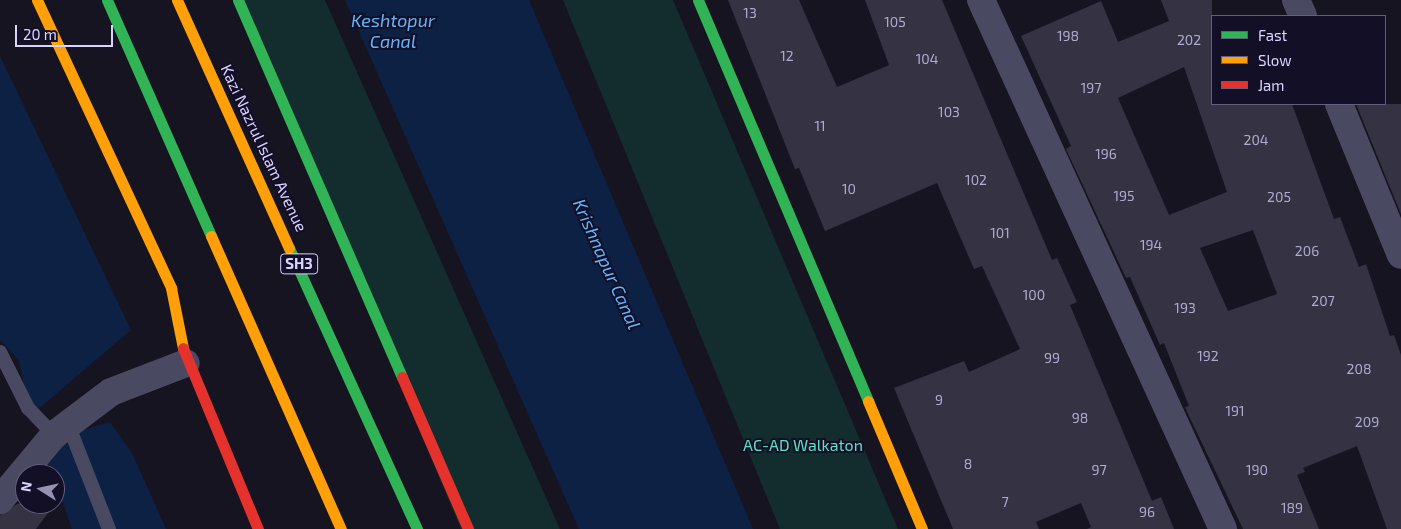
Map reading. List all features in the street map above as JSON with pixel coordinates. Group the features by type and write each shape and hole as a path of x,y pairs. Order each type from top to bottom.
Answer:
{"street":[{"path":"37,0 170,288 186,364 258,529"},
{"path":"107,0 341,529"},
{"name":"Kazi Nazrul Islam Avenue","path":"178,0 417,529"},
{"path":"238,0 468,529"},
{"path":"698,0 922,529"},
{"path":"981,0 1223,529"},
{"path":"1296,0 1303,15"},
{"path":"1339,105 1401,255"},
{"path":"0,500 61,429 110,392 186,364"}],"lane":[{"path":"0,352 28,408 61,429 109,529"}],"green space":[{"path":"237,0 325,0 560,529 461,529"},
{"name":"AC-AD Walkaton","path":"563,0 673,0 898,529 780,529"}],"water":[{"path":"345,0 529,0 753,529 579,529"},
{"path":"0,56 131,330 30,416 19,360 0,340"},
{"path":"110,422 132,453 166,529 72,529 65,509 65,464 49,464 73,433"}],"building":[{"path":"728,0 799,0 837,87 889,65 865,0 942,0 1052,260 1057,258 1077,302 1070,305 1152,501 1161,497 1174,529 1087,529 1091,527 1081,503 1036,522 1039,529 953,529 894,388 964,361 969,372 1020,349 982,266 974,269 937,183 825,231 799,168 795,169"},
{"path":"1161,0 1212,0 1211,105 1292,105 1334,219 1340,217 1359,267 1366,264 1390,336 1394,335 1401,355 1401,529 1387,529 1357,446 1303,468 1305,472 1297,475 1319,529 1243,529 1185,407 1189,406 1164,343 1160,345 1130,277 1126,278 1066,149 1071,146 1021,36 1101,1 1118,42 1169,21","holes":["1184,67 1227,192 1169,215 1118,98","1253,230 1277,294 1228,311 1200,248"]},
{"path":"1401,104 1401,214 1356,105"},
{"path":"15,505 15,514 47,514 36,529 0,529 0,515"}],"traffic: fast":[{"path":"107,0 211,236"},
{"path":"238,0 402,377"},
{"path":"698,0 868,401"},
{"path":"289,248 417,529"}],"traffic: slow":[{"path":"37,0 171,288 183,348"},
{"path":"177,0 289,248"},
{"path":"211,236 341,529"},
{"path":"868,401 922,529"}],"traffic: jam":[{"path":"183,348 258,529"},
{"path":"402,377 468,529"}],"water label":[{"name":"Keshtopur Canal","path":"393,31"},
{"name":"Krishnapur Canal","path":"607,264"}]}
